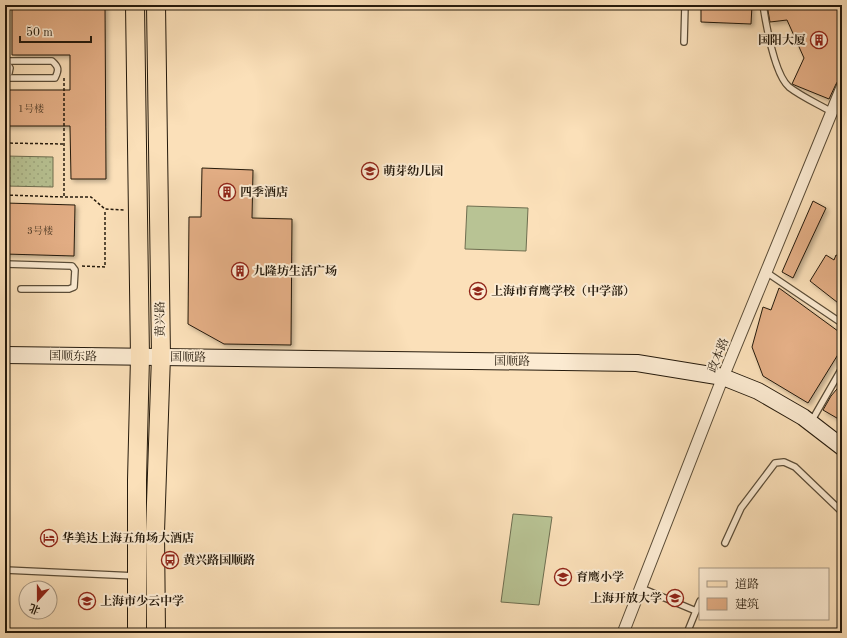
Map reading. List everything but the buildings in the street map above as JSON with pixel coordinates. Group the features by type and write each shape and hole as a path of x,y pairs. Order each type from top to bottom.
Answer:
{"main road":[{"name":"黄兴路","path":"135,5 140,357 136,576 137,633"},
{"name":"黄兴路","path":"156,5 161,356 155,532 156,633"}],"street":[{"name":"政本路","path":"622,633 723,377 842,87"},
{"name":"国顺东路","path":"5,355 161,356"},
{"name":"国顺路","path":"161,356 637,363 723,377 758,391 810,422 842,448"}],"lane":[{"path":"684,42 685,5"},
{"path":"763,5 766,28 777,66 788,86 832,112"},
{"path":"6,60 52,62 57,66 59,71 55,78 48,79 5,77 9,73 10,68 6,60"},
{"path":"5,264 72,266 74,270 74,287 70,290 21,289"},
{"path":"766,272 840,322"},
{"path":"810,422 842,369"},
{"path":"725,544 741,508 775,463 784,462 795,467 842,512"},
{"path":"5,570 136,576"},
{"path":"641,588 696,610"},
{"path":"687,633 699,603"}],"path":[{"path":"59,71 64,72 64,196"},
{"path":"5,143 64,144"},
{"path":"5,195 91,197 105,209 138,210"},
{"path":"72,266 105,266 105,209"}],"green space":[{"path":"5,156 53,157 53,187 5,186"},
{"path":"467,206 528,208 526,251 465,249"},
{"path":"513,514 552,517 539,605 501,602"}],"place":[{"name":"国阳大厦","path":"819,40"},
{"name":"萌芽幼儿园","path":"370,171"},
{"name":"四季酒店","path":"227,192"},
{"name":"九隆坊生活广场","path":"240,271"},
{"name":"上海市育鹰学校（中学部）","path":"478,291"},
{"name":"华美达上海五角场大酒店","path":"49,538"},
{"name":"黄兴路国顺路","path":"170,560"},
{"name":"育鹰小学","path":"563,577"},
{"name":"上海开放大学","path":"675,598"},
{"name":"上海市少云中学","path":"87,601"}]}
